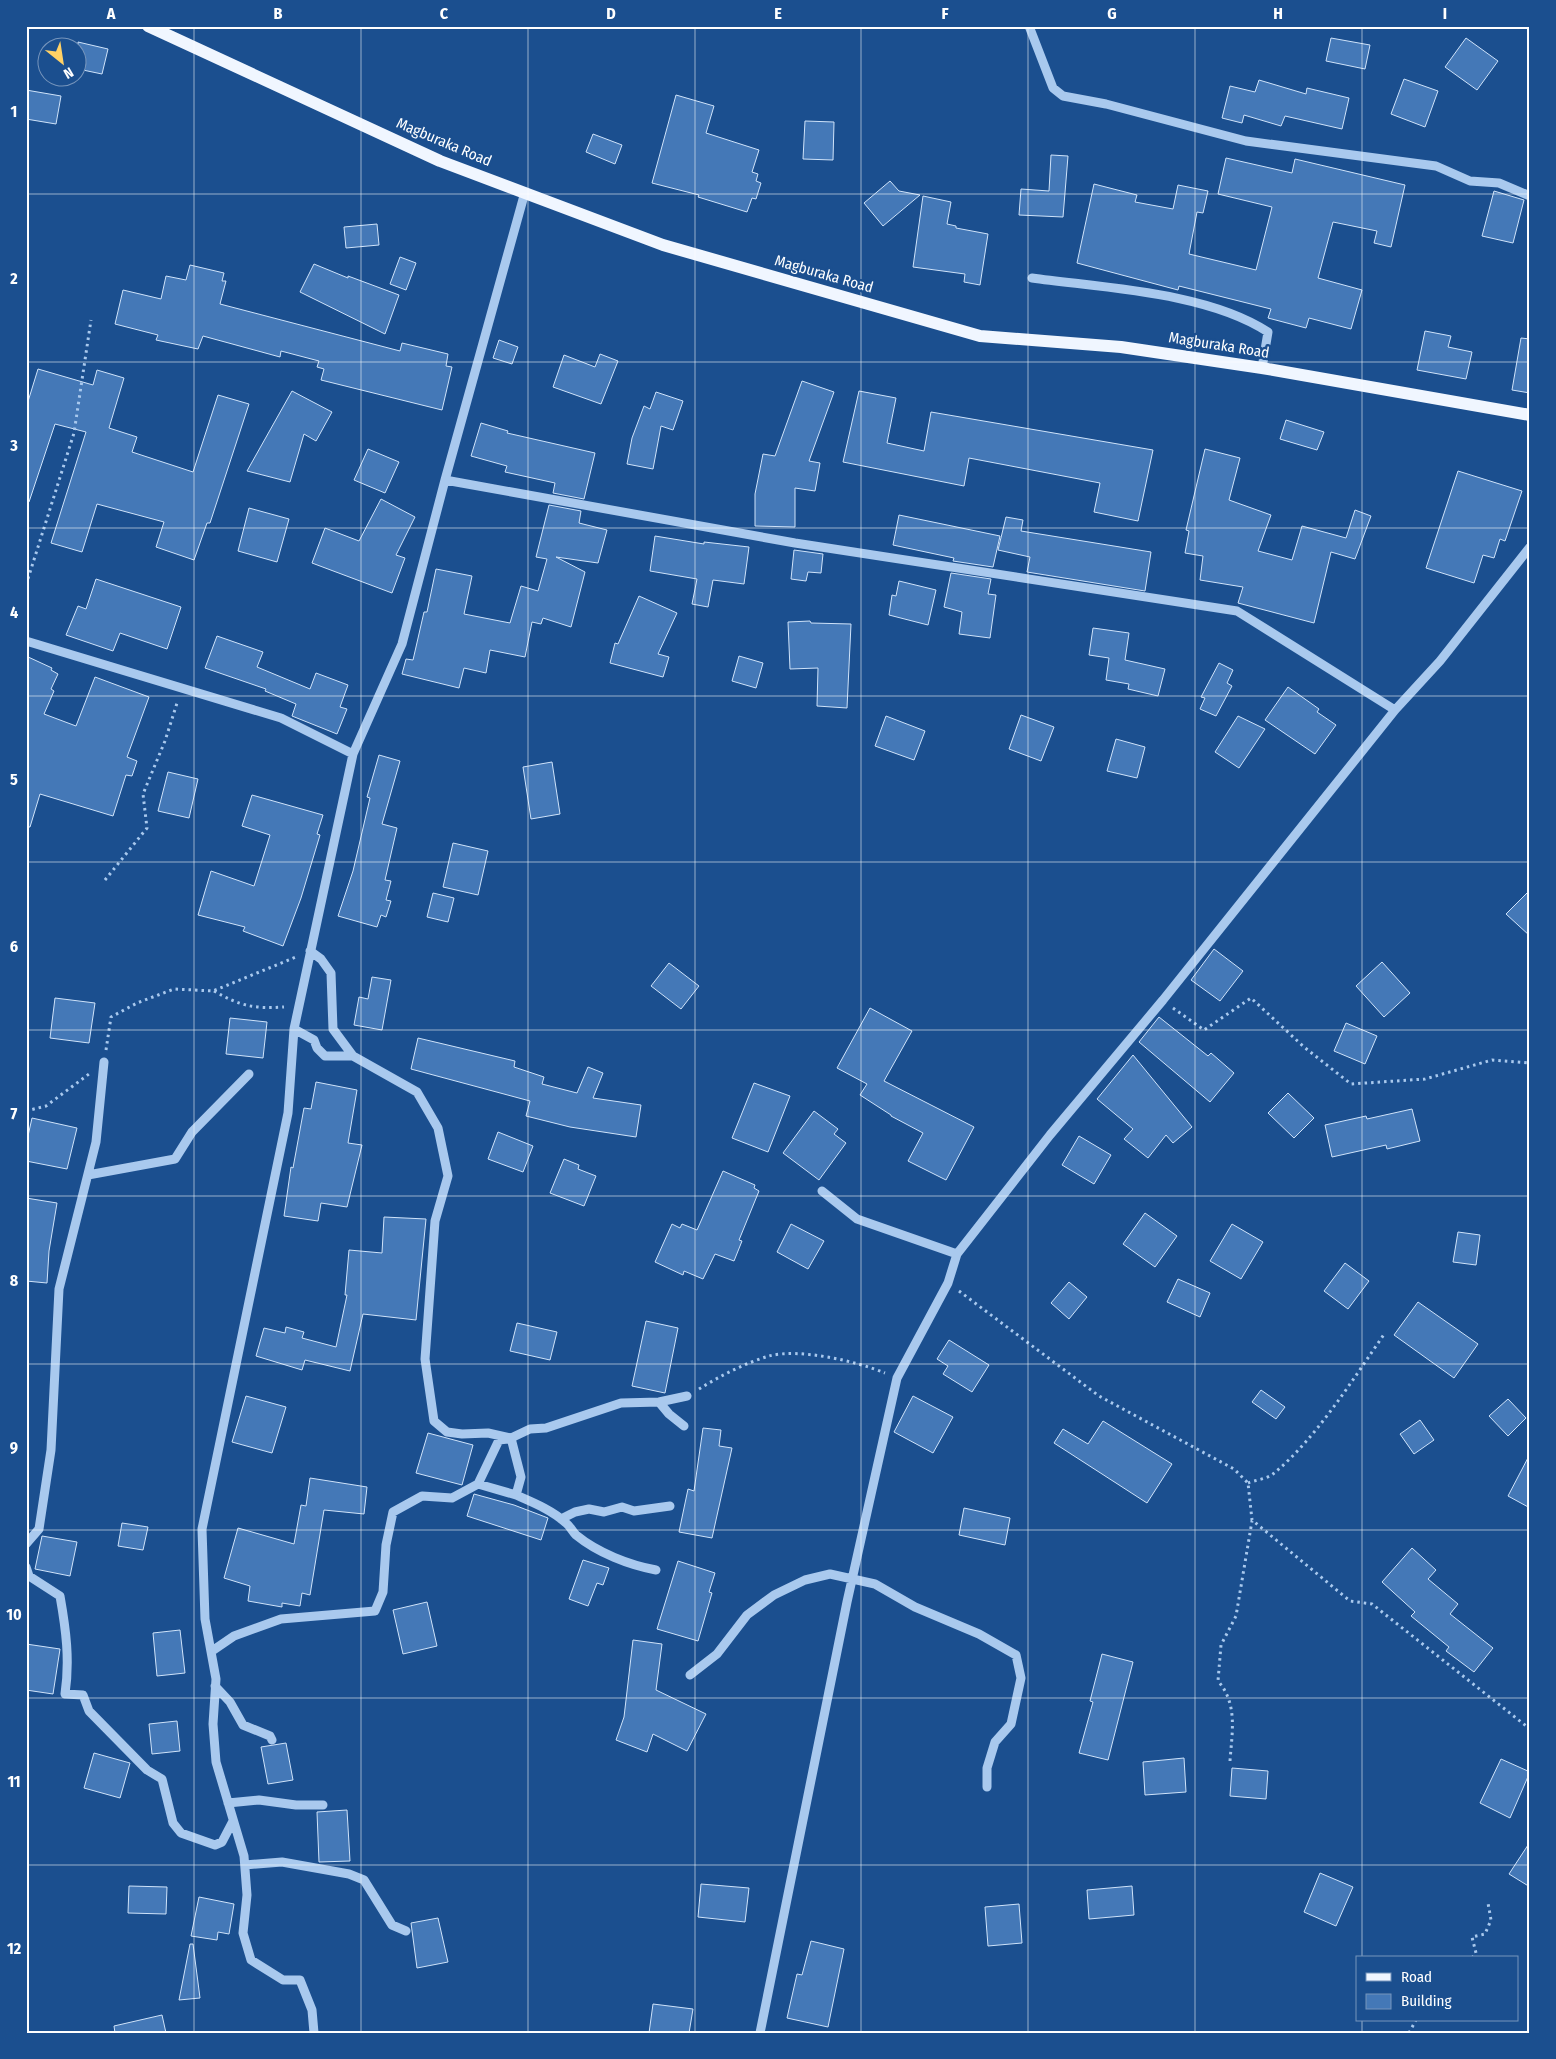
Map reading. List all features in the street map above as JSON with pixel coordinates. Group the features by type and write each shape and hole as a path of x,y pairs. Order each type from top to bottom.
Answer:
{"main road":[{"name":"Magburaka Road","path":"148,26 440,162 525,192 663,245 980,336 1121,347 1262,368 1530,415"}],"street":[{"path":"1030,26 1053,88 1063,96 1106,104 1246,141 1436,166 1470,180 1499,183 1530,196"},
{"path":"314,2033 312,2010 300,1980 283,1980 251,1960 243,1932 247,1895 244,1856 216,1762 213,1724 215,1686 212,1650 205,1619 202,1529 229,1407 288,1113 294,1030 353,754 402,644 445,480 525,192"},
{"path":"1032,278 1174,298 1242,317 1268,332 1262,368"},
{"path":"445,480 795,543 1237,611 1395,710"},
{"path":"760,2033 853,1578 898,1378 948,1283 957,1254 1050,1135 1163,1000 1395,710 1440,661 1530,547"},
{"path":"26,641 281,718 353,754"},
{"path":"310,951 321,959 331,973 333,1029 353,1056 417,1092 438,1128 448,1176 435,1220 425,1359 434,1421 447,1432 462,1434 488,1433 512,1438"},
{"path":"294,1030 314,1040 317,1048 325,1056 353,1056"},
{"path":"28,1538 39,1529 51,1450 59,1289 96,1142 104,1062"},
{"path":"88,1175 175,1159 192,1132 249,1074"},
{"path":"822,1191 857,1219 957,1254"},
{"path":"212,1650 234,1636 281,1619 375,1611 383,1592 386,1546 393,1512 422,1496 452,1498 478,1484 499,1440 512,1438 530,1430 546,1428 621,1403 659,1402 687,1396"},
{"path":"659,1402 669,1414 684,1426"},
{"path":"512,1438 521,1477 516,1495"},
{"path":"478,1484 516,1495 561,1519 575,1534 596,1548 640,1567 656,1570"},
{"path":"561,1519 575,1512 589,1510 604,1512 622,1507 634,1511 670,1506"},
{"path":"26,1568 29,1576 60,1596 68,1637 68,1673 65,1694 84,1695 89,1710 147,1770 162,1779 173,1823 181,1833 215,1845 222,1842 233,1821"},
{"path":"690,1675 717,1654 746,1615 774,1595 805,1580 830,1574 875,1584 915,1607 970,1630 1016,1655 1021,1678 1011,1724 995,1742 987,1768 987,1787"},
{"path":"215,1686 230,1702 243,1725 270,1736 272,1740"},
{"path":"228,1803 259,1800 296,1805 323,1805"},
{"path":"245,1865 282,1862 349,1874 364,1880 392,1925 406,1931"}],"path":[{"path":"26,585 36,547 74,433 91,320"},
{"path":"105,880 147,828 143,794 165,741 182,688"},
{"path":"26,1111 46,1106 104,1062 111,1017 137,1003 174,989 213,991 310,951"},
{"path":"213,991 237,1004 257,1008 299,1006"},
{"path":"1163,1000 1204,1030 1251,998 1304,1046 1351,1084 1424,1079 1492,1060 1530,1063"},
{"path":"948,1283 1099,1396 1234,1469 1248,1482 1252,1520 1236,1616 1222,1646 1218,1681 1227,1691 1233,1712 1230,1760"},
{"path":"1248,1482 1271,1475 1303,1444 1348,1386 1385,1333"},
{"path":"687,1396 716,1379 770,1356 810,1354 867,1365 898,1378"},
{"path":"1252,1520 1350,1601 1372,1604 1530,1729"},
{"path":"1474,1956 1476,1953 1472,1938 1485,1934 1491,1920 1488,1903"}],"building":[{"path":"1331,38 1370,45 1365,69 1326,61"},
{"path":"1466,38 1498,61 1477,90 1445,67"},
{"path":"88,44 108,49 102,74 88,71"},
{"path":"1404,79 1438,91 1425,127 1391,114"},
{"path":"1259,80 1306,94 1307,88 1349,98 1342,129 1285,116 1281,126 1244,115 1242,123 1222,118 1230,86 1255,92"},
{"path":"26,90 61,96 56,124 26,119"},
{"path":"676,95 714,106 706,133 759,150 752,172 758,174 756,181 761,183 756,199 752,198 747,212 698,197 699,195 652,183"},
{"path":"805,121 834,122 833,160 803,159"},
{"path":"593,134 622,145 615,164 586,152"},
{"path":"1051,155 1068,156 1063,217 1019,215 1021,189 1049,191"},
{"path":"1226,158 1292,173 1295,159 1405,185 1391,247 1374,243 1377,231 1333,222 1318,278 1362,290 1351,329 1309,318 1306,328 1268,318 1271,309 1179,286 1178,290 1077,263 1094,184 1137,195 1135,202 1173,209 1178,185 1208,191 1203,213 1197,212 1189,254 1256,270 1272,207 1218,194"},
{"path":"890,181 899,191 920,195 883,226 864,203"},
{"path":"1494,191 1524,200 1513,243 1482,236"},
{"path":"923,196 951,202 947,224 956,226 956,228 988,234 980,285 964,282 965,274 913,267"},
{"path":"377,224 379,245 346,248 344,227"},
{"path":"400,257 416,263 406,290 390,284"},
{"path":"314,264 348,278 348,276 399,295 385,334 300,292"},
{"path":"190,265 224,273 222,281 226,281 220,304 400,351 402,343 448,354 446,366 452,367 442,410 321,380 324,369 317,367 319,361 281,351 280,357 203,336 198,349 156,340 158,335 115,324 123,290 161,299 166,276 186,280"},
{"path":"1425,331 1451,336 1448,347 1472,352 1466,379 1417,370"},
{"path":"1521,338 1530,339 1530,393 1512,390"},
{"path":"499,340 518,347 512,364 493,358"},
{"path":"600,354 618,361 601,404 553,387 564,355 595,367"},
{"path":"38,369 93,385 97,370 124,378 109,428 137,437 132,452 193,472 218,395 249,404 210,523 207,523 194,560 156,547 164,522 97,504 82,552 51,543 86,432 55,424 29,502 26,502 26,408"},
{"path":"802,381 834,392 809,461 820,463 815,491 795,488 795,527 755,526 755,494 763,454 775,456"},
{"path":"292,391 332,412 316,441 304,434 290,482 247,471"},
{"path":"859,391 896,398 887,443 924,451 931,412 1153,450 1138,521 1094,512 1100,483 969,458 964,486 843,462"},
{"path":"656,392 683,401 673,430 661,426 653,469 627,464 632,438 644,406 650,409"},
{"path":"1286,420 1324,432 1317,450 1280,439"},
{"path":"481,423 508,431 507,433 595,453 584,499 553,493 555,483 505,472 507,466 471,456"},
{"path":"368,449 399,462 385,493 354,480"},
{"path":"1205,449 1240,458 1229,500 1271,515 1258,551 1292,560 1302,526 1346,538 1355,510 1371,516 1355,559 1331,552 1314,623 1238,603 1243,587 1200,580 1203,556 1185,553 1189,531 1186,530"},
{"path":"1458,471 1522,491 1505,541 1500,539 1494,558 1483,555 1474,583 1426,568"},
{"path":"381,499 415,517 396,555 405,558 392,593 312,563 325,528 359,541"},
{"path":"549,505 581,511 579,523 607,530 598,563 556,557 585,572 571,627 543,618 541,624 532,622 525,657 490,650 486,673 464,668 459,688 402,674 406,659 413,660 424,612 427,612 436,569 472,576 464,614 510,623 521,586 538,591 547,559 536,557"},
{"path":"249,508 289,519 277,562 238,551"},
{"path":"899,515 1000,536 993,567 953,561 954,558 893,545"},
{"path":"1006,517 1023,520 1021,531 1151,552 1145,591 1027,572 1030,557 998,550"},
{"path":"655,536 704,544 704,542 749,547 744,584 713,580 708,607 692,604 697,579 650,571"},
{"path":"794,550 823,554 821,573 808,572 806,581 791,579"},
{"path":"951,573 991,579 988,594 996,595 990,638 959,634 962,612 944,607"},
{"path":"96,579 181,607 167,649 120,633 113,651 66,635 78,606 86,609"},
{"path":"899,581 936,590 928,625 889,615 892,595 896,596"},
{"path":"639,596 677,613 658,654 669,657 663,677 610,663 615,643 618,644"},
{"path":"810,621 811,623 851,624 847,708 817,706 818,668 790,669 788,622"},
{"path":"1093,628 1129,633 1125,660 1165,669 1158,696 1128,689 1129,684 1106,680 1109,658 1089,655"},
{"path":"217,636 263,652 257,667 310,689 316,673 348,685 340,707 347,709 337,734 292,716 296,704 265,691 266,689 205,668"},
{"path":"26,656 52,668 51,670 58,674 51,689 54,691 44,714 76,726 95,677 149,697 127,757 137,761 132,776 126,775 113,816 40,794 30,827 26,827"},
{"path":"739,656 763,663 756,688 732,681"},
{"path":"1219,663 1233,670 1227,683 1232,686 1216,716 1200,709 1205,698 1201,697"},
{"path":"1288,687 1319,709 1317,712 1336,725 1315,754 1265,720"},
{"path":"1021,715 1054,727 1041,761 1009,749"},
{"path":"886,716 925,731 914,760 875,746"},
{"path":"1238,716 1265,729 1239,768 1215,752"},
{"path":"1116,739 1145,747 1137,778 1107,771"},
{"path":"379,755 400,761 382,824 397,828 385,880 391,881 386,900 391,901 386,917 381,915 377,927 338,916 353,871 370,798 367,797"},
{"path":"552,762 560,814 531,819 523,767"},
{"path":"168,772 198,779 189,818 158,811"},
{"path":"252,795 323,815 317,834 320,835 301,898 283,946 243,931 245,927 198,915 211,871 254,886 270,835 242,826"},
{"path":"453,843 488,851 478,895 443,887"},
{"path":"1530,890 1530,936 1506,914"},
{"path":"433,893 454,898 448,922 427,917"},
{"path":"1214,949 1243,971 1220,1001 1191,980"},
{"path":"1382,962 1410,993 1384,1017 1356,986"},
{"path":"669,963 699,986 681,1009 651,986"},
{"path":"372,977 391,980 382,1030 354,1025 359,997 368,999"},
{"path":"55,998 95,1003 89,1043 50,1038"},
{"path":"870,1008 912,1031 884,1081 974,1127 946,1180 908,1161 923,1133 891,1116 860,1095 867,1084 837,1068"},
{"path":"1159,1017 1208,1056 1211,1053 1234,1073 1210,1102 1139,1042"},
{"path":"230,1018 267,1022 263,1058 226,1054"},
{"path":"1346,1023 1377,1036 1365,1064 1334,1051"},
{"path":"418,1038 515,1061 514,1067 544,1077 542,1084 577,1093 588,1067 603,1073 593,1098 641,1105 636,1137 570,1127 526,1116 530,1101 411,1069"},
{"path":"1133,1055 1192,1127 1173,1143 1166,1135 1148,1158 1124,1139 1133,1129 1097,1099"},
{"path":"316,1082 357,1090 348,1143 362,1145 347,1207 321,1203 318,1221 284,1216 291,1167 293,1168 304,1108 311,1109"},
{"path":"754,1083 790,1096 768,1152 732,1138"},
{"path":"1288,1093 1314,1118 1294,1138 1268,1113"},
{"path":"1412,1109 1420,1141 1387,1149 1386,1145 1332,1157 1325,1125 1366,1116 1367,1119"},
{"path":"814,1111 838,1129 834,1134 846,1143 819,1180 783,1153"},
{"path":"32,1118 77,1128 67,1169 26,1161 26,1145"},
{"path":"498,1132 533,1146 523,1172 488,1159"},
{"path":"1079,1136 1111,1155 1094,1184 1062,1165"},
{"path":"564,1159 579,1165 578,1169 596,1176 584,1206 550,1193"},
{"path":"723,1171 755,1185 754,1188 759,1191 739,1240 742,1241 734,1261 715,1254 703,1279 684,1271 683,1275 655,1262 672,1224 680,1228 682,1224 697,1230"},
{"path":"26,1198 57,1203 49,1251 47,1283 26,1281"},
{"path":"1145,1213 1177,1236 1155,1267 1123,1244"},
{"path":"384,1217 426,1219 416,1320 363,1314 350,1371 305,1360 302,1370 256,1356 264,1328 285,1333 286,1327 304,1332 302,1338 336,1347 347,1295 345,1295 349,1250 382,1253"},
{"path":"791,1224 824,1241 808,1269 777,1252"},
{"path":"1232,1224 1263,1242 1241,1279 1210,1261"},
{"path":"1458,1232 1480,1235 1476,1265 1453,1262"},
{"path":"1345,1263 1369,1281 1348,1309 1324,1291"},
{"path":"1178,1279 1210,1293 1200,1317 1167,1302"},
{"path":"1069,1282 1087,1297 1069,1319 1051,1303"},
{"path":"1418,1302 1478,1344 1454,1378 1394,1335"},
{"path":"646,1321 678,1328 665,1393 632,1386"},
{"path":"517,1323 557,1332 550,1360 510,1351"},
{"path":"949,1340 989,1365 972,1392 943,1374 948,1366 937,1359"},
{"path":"1261,1390 1285,1407 1276,1419 1252,1402"},
{"path":"246,1396 286,1407 272,1453 232,1442"},
{"path":"913,1396 953,1417 933,1453 894,1432"},
{"path":"1508,1399 1526,1418 1508,1436 1489,1416"},
{"path":"1420,1420 1434,1440 1414,1454 1400,1434"},
{"path":"1103,1421 1172,1464 1147,1503 1054,1443 1063,1429 1088,1444"},
{"path":"703,1428 721,1430 719,1446 732,1448 712,1538 679,1532 688,1489 694,1491"},
{"path":"428,1433 473,1445 462,1485 416,1473"},
{"path":"1530,1454 1530,1508 1508,1496"},
{"path":"310,1478 367,1487 364,1514 324,1510 310,1595 302,1593 300,1606 282,1603 282,1607 248,1601 250,1586 224,1578 238,1528 294,1544 301,1505 306,1506"},
{"path":"474,1494 514,1505 548,1518 541,1540 467,1516"},
{"path":"964,1508 1010,1518 1005,1545 959,1535"},
{"path":"122,1523 148,1527 143,1550 118,1546"},
{"path":"42,1536 77,1542 70,1576 35,1569"},
{"path":"1412,1548 1436,1570 1428,1579 1458,1604 1450,1614 1493,1648 1474,1672 1446,1651 1449,1647 1411,1616 1415,1612 1382,1582"},
{"path":"583,1560 609,1568 603,1585 597,1583 588,1606 569,1599"},
{"path":"678,1561 715,1573 709,1592 712,1593 698,1641 657,1629"},
{"path":"427,1602 437,1646 403,1654 393,1610"},
{"path":"180,1630 185,1673 157,1676 153,1633"},
{"path":"633,1640 662,1644 656,1690 706,1714 687,1751 653,1734 647,1752 616,1740 624,1717"},
{"path":"26,1644 60,1649 53,1694 26,1690"},
{"path":"1102,1654 1133,1662 1108,1760 1079,1753 1093,1702 1090,1701"},
{"path":"177,1721 180,1751 152,1754 149,1724"},
{"path":"286,1743 293,1780 268,1784 261,1747"},
{"path":"94,1753 130,1763 120,1798 84,1788"},
{"path":"1184,1758 1186,1792 1145,1795 1143,1762"},
{"path":"1501,1759 1530,1772 1510,1818 1480,1803"},
{"path":"1232,1768 1268,1771 1266,1799 1230,1796"},
{"path":"347,1810 350,1861 319,1862 317,1812"},
{"path":"1530,1842 1530,1887 1509,1874"},
{"path":"1320,1873 1353,1887 1336,1926 1304,1912"},
{"path":"701,1884 749,1888 745,1922 698,1917"},
{"path":"129,1886 167,1887 166,1914 128,1913"},
{"path":"1132,1886 1134,1915 1089,1919 1087,1890"},
{"path":"199,1897 234,1904 229,1934 218,1932 217,1940 191,1936"},
{"path":"1019,1904 1022,1943 988,1946 985,1907"},
{"path":"438,1918 448,1962 417,1968 411,1923"},
{"path":"811,1941 844,1949 828,2027 787,2018 797,1974 802,1975"},
{"path":"190,1944 193,1944 200,1998 179,2000"},
{"path":"653,2004 693,2009 689,2033 649,2033"},
{"path":"162,2015 166,2033 115,2033 114,2026"}]}
